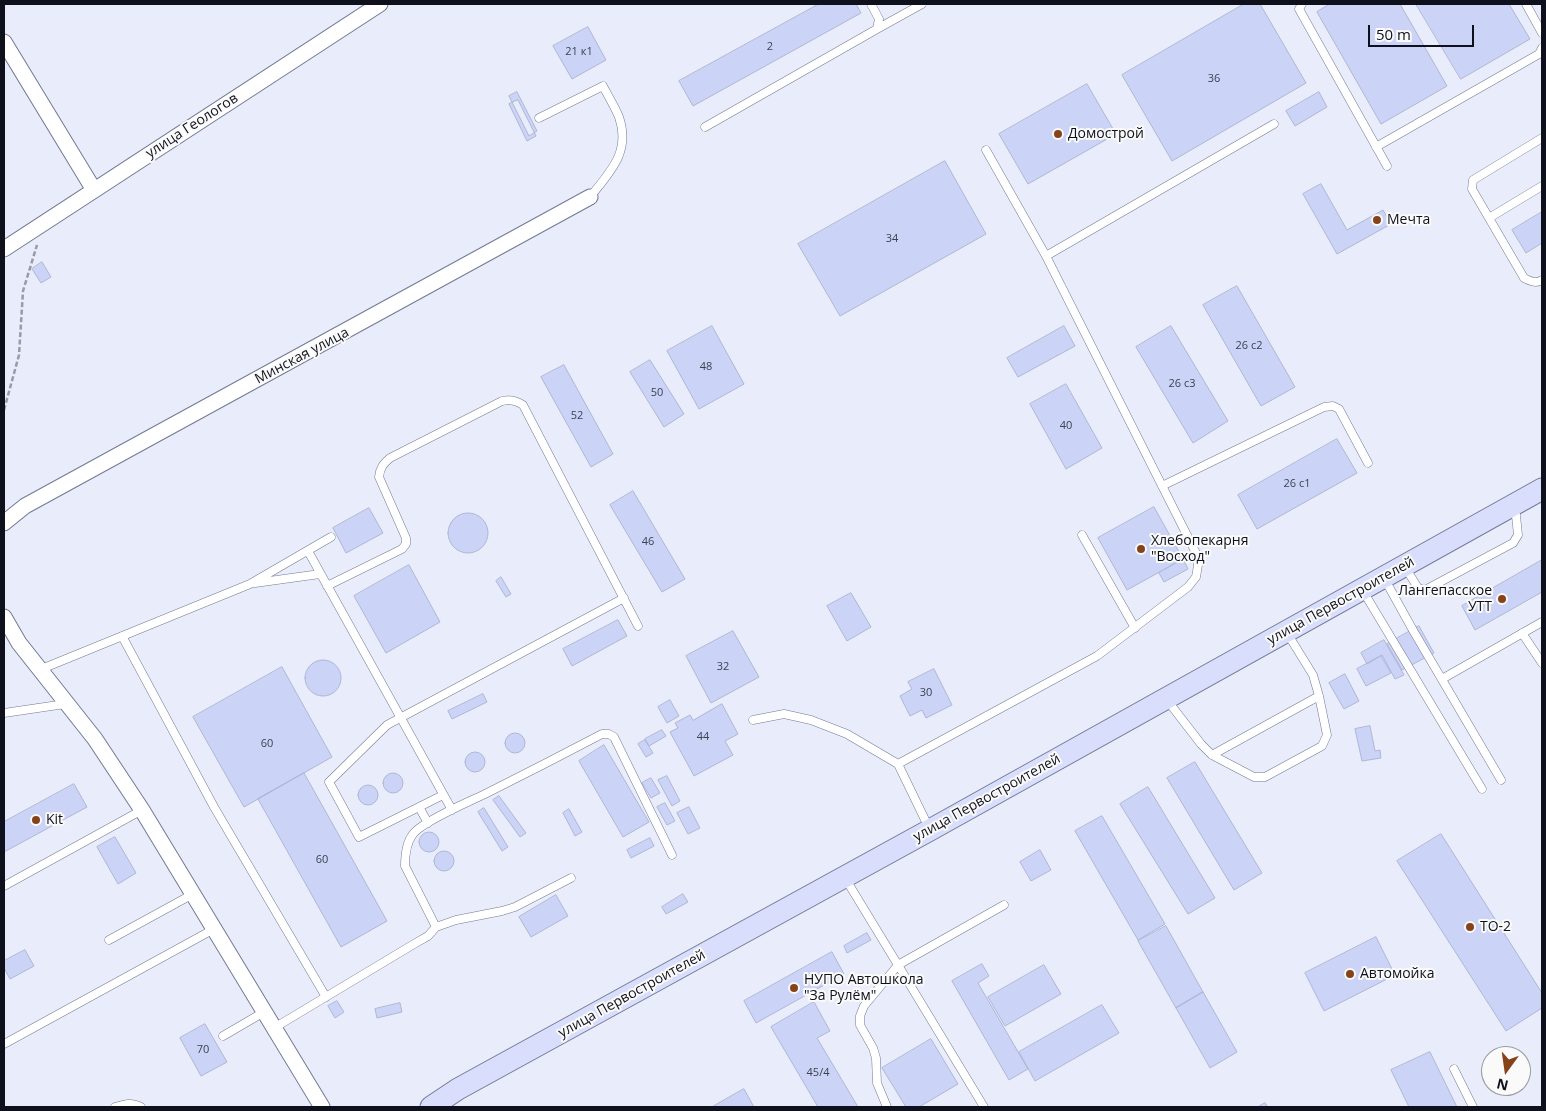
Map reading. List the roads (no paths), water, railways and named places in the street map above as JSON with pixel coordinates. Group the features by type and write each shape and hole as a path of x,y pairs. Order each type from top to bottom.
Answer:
{"street":[{"name":"улица Геологов","path":"4,249 380,4"},
{"path":"4,42 10,64 94,190"},
{"name":"Минская улица","path":"9,518 590,197"},
{"name":"улица Первостроителей","path":"431,1107 458,1089 930,830 1542,489"},
{"path":"4,618 18,643 95,740 142,810 322,1107"}],"lane":[{"path":"871,4 879,19 877,29"},
{"path":"705,127 922,4"},
{"path":"1302,4 1300,9 1387,166"},
{"path":"1526,4 1542,33"},
{"path":"1376,146 1540,54 1542,48"},
{"path":"539,118 603,86 618,116 622,131 622,147 617,163 590,197"},
{"path":"1046,256 1274,124"},
{"path":"1542,138 1473,180 1472,189 1524,278 1531,282 1542,280"},
{"path":"898,764 1097,656 1188,587 1196,577 1198,565 1196,553 1046,256 986,150"},
{"path":"1489,218 1542,186"},
{"path":"327,586 402,549 406,544 406,538 379,477 379,470 390,458 493,405 502,401 517,401 523,405 638,626"},
{"path":"1162,486 1324,407 1333,406 1339,410 1368,464"},
{"path":"1404,566 1418,588 1425,590 1514,543 1518,535 1514,504"},
{"path":"1082,535 1135,628"},
{"path":"38,670 250,584 331,537"},
{"path":"308,551 452,810"},
{"path":"250,584 320,574"},
{"path":"1384,577 1501,780"},
{"path":"1362,589 1482,789"},
{"path":"443,794 359,837 329,782 379,732 400,718 624,598"},
{"path":"1442,679 1542,622"},
{"path":"1166,698 1200,744 1212,755 1254,777 1265,778 1322,746 1327,735 1313,675 1286,632"},
{"path":"1522,633 1542,663"},
{"path":"122,636 210,798 326,997"},
{"path":"1212,755 1319,696"},
{"path":"4,713 65,704"},
{"path":"753,720 784,714 811,720 847,734 898,764 930,830"},
{"path":"436,927 406,866 405,857 408,844 414,833 419,828 452,810 602,734 609,734 614,737 672,855"},
{"path":"419,807 428,823"},
{"path":"4,886 142,810"},
{"path":"845,877 984,1107"},
{"path":"274,1028 428,936 436,927 456,920 515,907 571,878"},
{"path":"109,940 193,894"},
{"path":"887,1107 877,1083 876,1058 873,1048 860,1025 860,1016 864,1006 898,965 1004,905"},
{"path":"4,1044 214,929"},
{"path":"223,1036 264,1012"},
{"path":"1454,1069 1473,1107"},
{"path":"115,1107 126,1104 136,1104 141,1107"}],"place":[{"name":"Домострой","path":"1058,134"},
{"name":"Мечта","path":"1377,220"},
{"name":"Хлебопекарня \"Восход\"","path":"1141,549"},
{"name":"Лангепасское УТТ","path":"1502,599"},
{"name":"Kit","path":"36,820"},
{"name":"ТО-2","path":"1470,927"},
{"name":"Автомойка","path":"1350,974"},
{"name":"НУПО Автошкола \"За Рулём\"","path":"794,988"}]}
